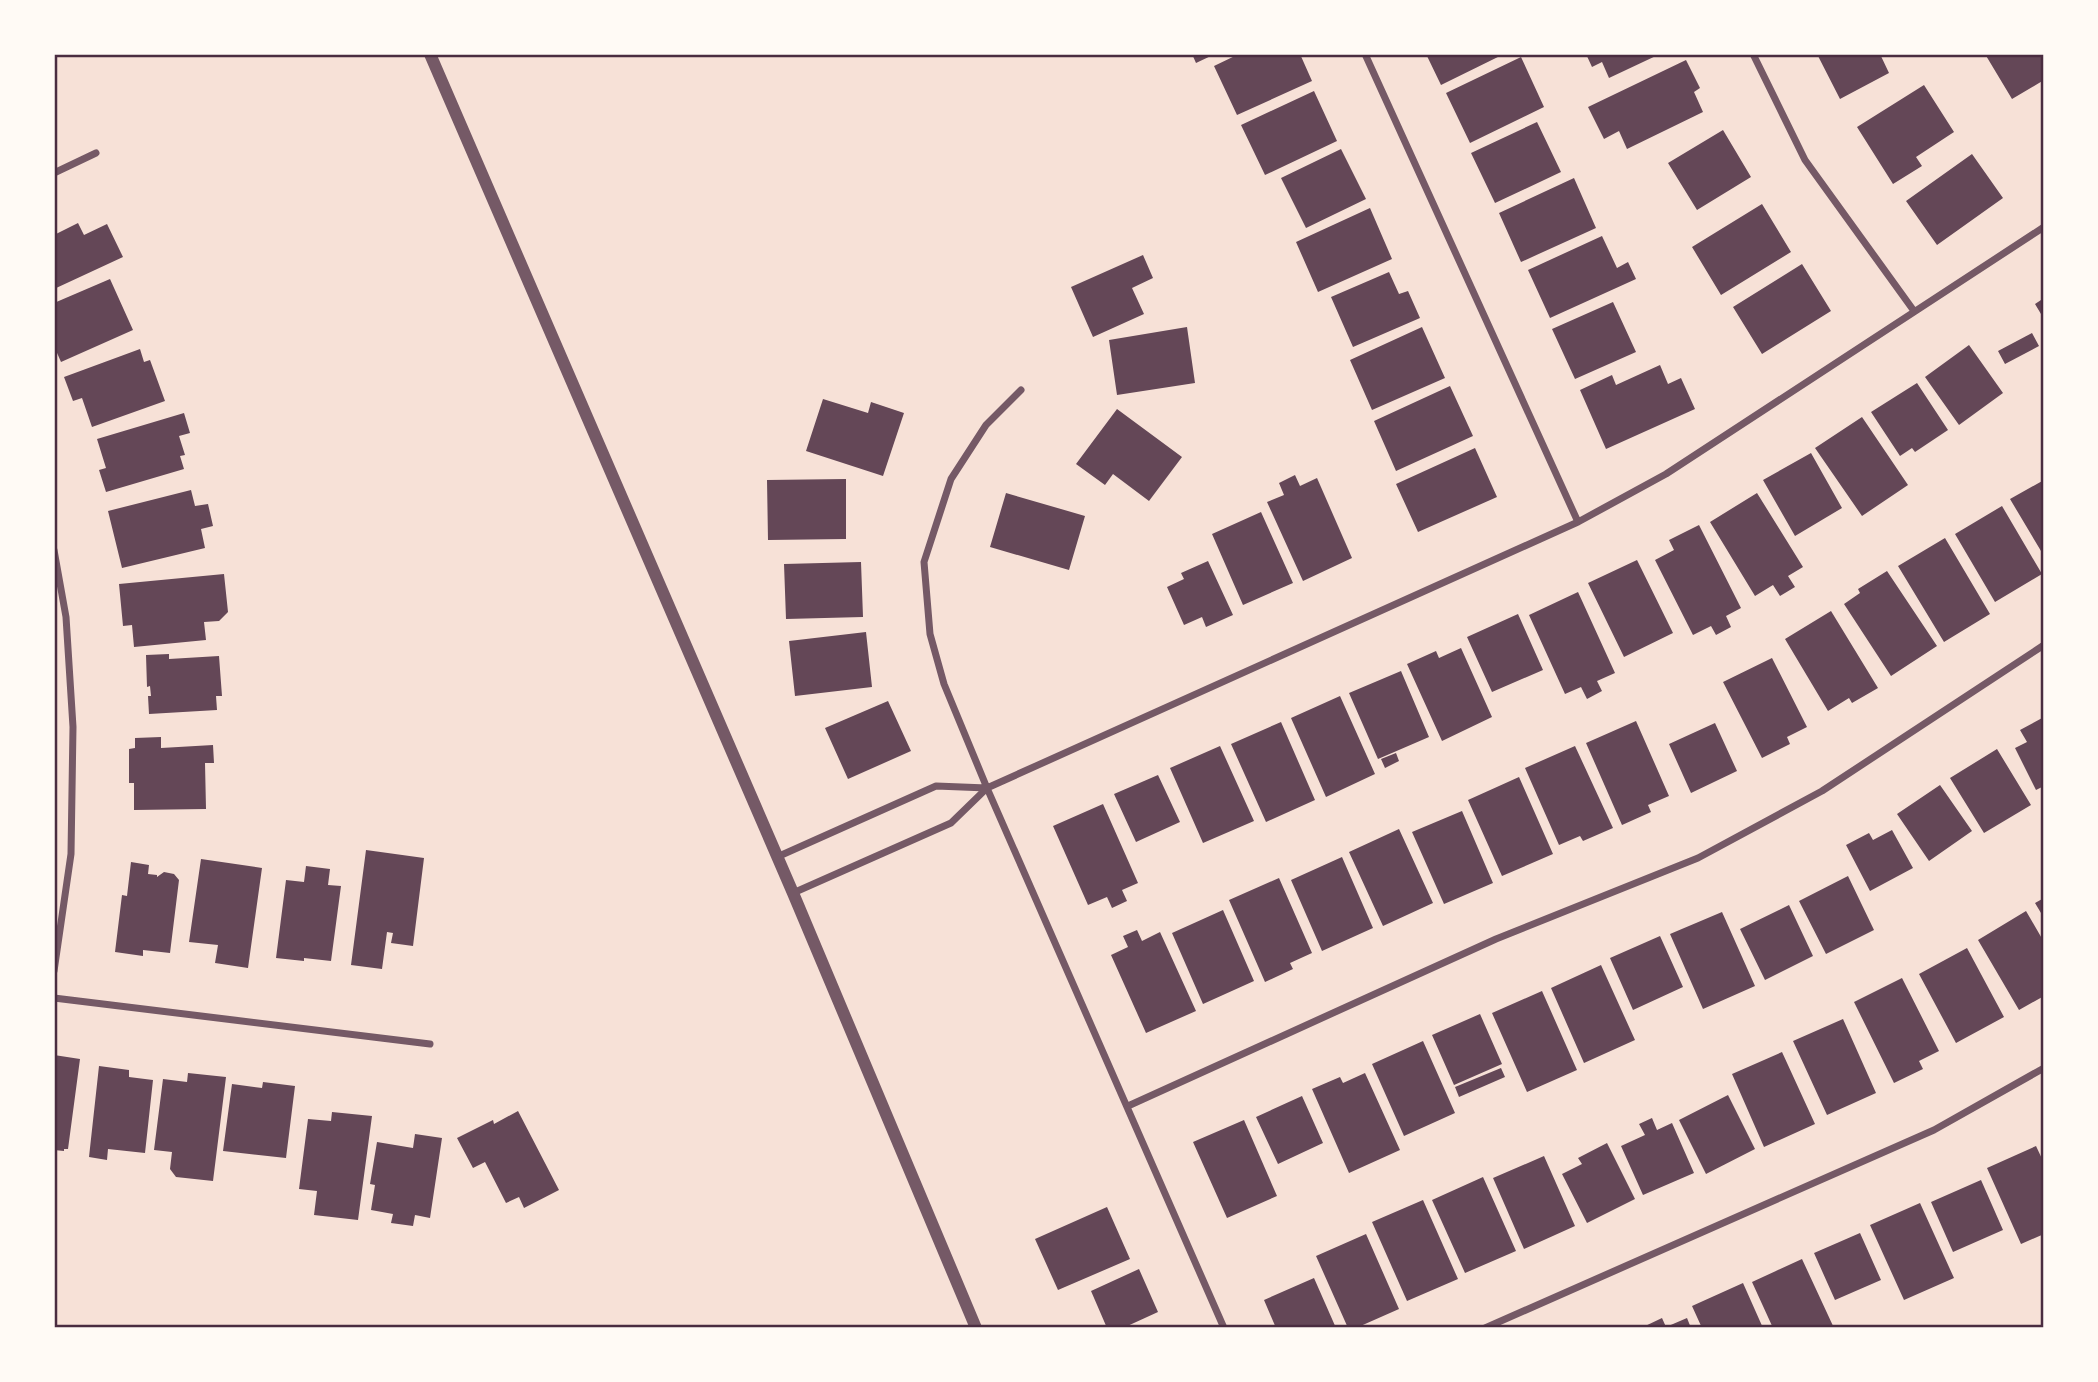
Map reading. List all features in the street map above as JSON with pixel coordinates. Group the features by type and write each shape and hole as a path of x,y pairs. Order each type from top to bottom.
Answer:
{"street":[{"path":"429,54 793,893 976,1328"},
{"path":"1365,54 1578,522"},
{"path":"1753,54 1805,160 1914,312"},
{"path":"54,173 96,153"},
{"path":"793,893 951,823 987,788 1578,522 1666,474 2044,227"},
{"path":"1021,390 986,425 951,479 924,562 930,634 944,684 987,788 1224,1328"},
{"path":"54,550 65,617 74,727 71,854 54,971"},
{"path":"1128,1107 1496,939 1698,858 1822,791 2044,645"},
{"path":"777,857 936,786 987,788"},
{"path":"54,998 430,1044"},
{"path":"1485,1328 1934,1130 2044,1068"}],"building":[{"path":"1192,54 1215,54 1196,63"},
{"path":"1239,54 1300,54 1312,81 1237,115 1214,66"},
{"path":"1504,54 1441,85 1427,56"},
{"path":"1586,54 1660,54 1609,78 1602,62 1592,67"},
{"path":"1817,54 1880,54 1889,73 1840,99"},
{"path":"1985,54 2044,54 2044,80 2012,99"},
{"path":"1521,57 1544,107 1470,143 1446,93"},
{"path":"1686,60 1700,88 1694,92 1703,112 1627,149 1619,131 1604,139 1588,107"},
{"path":"1924,85 1954,132 1916,157 1922,166 1893,184 1857,127"},
{"path":"1314,91 1337,141 1265,175 1241,125"},
{"path":"1537,122 1561,172 1495,203 1471,153"},
{"path":"1723,130 1751,177 1697,210 1668,163"},
{"path":"1341,149 1366,199 1306,228 1281,178"},
{"path":"1972,154 2003,198 1937,245 1906,201"},
{"path":"1574,178 1596,228 1521,262 1499,213"},
{"path":"1762,204 1791,252 1721,295 1692,247"},
{"path":"1370,208 1392,259 1318,292 1296,242"},
{"path":"78,223 84,235 107,224 123,257 54,289 54,235"},
{"path":"1602,236 1617,268 1628,262 1636,279 1550,318 1528,270"},
{"path":"1143,255 1153,278 1132,288 1144,314 1093,337 1071,287"},
{"path":"1802,264 1831,311 1762,354 1733,307"},
{"path":"1389,272 1399,294 1408,291 1420,318 1353,347 1331,297"},
{"path":"110,279 133,330 61,362 54,346 54,303"},
{"path":"2044,298 2044,319 2035,304"},
{"path":"1613,302 1636,352 1575,379 1552,329"},
{"path":"1187,327 1195,383 1117,395 1109,340"},
{"path":"1422,327 1445,378 1372,410 1350,360"},
{"path":"2032,333 2039,346 2005,364 1998,351"},
{"path":"1969,345 2003,393 1959,425 1925,377"},
{"path":"140,349 144,362 150,360 165,401 92,427 82,398 73,401 64,377"},
{"path":"1660,365 1668,384 1681,378 1695,409 1606,449 1580,390 1612,375 1616,385"},
{"path":"1917,383 1948,430 1915,452 1912,448 1900,456 1871,412"},
{"path":"1450,386 1473,436 1396,471 1374,421"},
{"path":"823,399 868,413 871,402 904,413 883,476 806,451"},
{"path":"1117,409 1182,457 1149,501 1113,474 1105,485 1076,464"},
{"path":"184,413 190,433 179,436 185,455 180,456 184,469 106,492 99,470 106,468 97,439"},
{"path":"1862,417 1908,485 1862,516 1815,448"},
{"path":"1475,448 1497,497 1418,532 1396,484"},
{"path":"1811,453 1842,508 1795,536 1763,480"},
{"path":"1295,475 1300,486 1317,478 1352,558 1303,581 1267,502 1284,495 1279,483"},
{"path":"846,479 846,539 768,540 767,480"},
{"path":"2044,480 2044,556 2010,499"},
{"path":"191,490 195,506 208,504 213,526 201,529 205,548 122,568 108,511"},
{"path":"1006,493 1085,516 1069,570 990,547"},
{"path":"1757,493 1803,567 1788,576 1795,587 1780,596 1773,585 1755,596 1710,522"},
{"path":"2002,506 2042,574 1995,602 1955,534"},
{"path":"1261,512 1293,583 1243,605 1212,534"},
{"path":"1699,525 1741,608 1726,616 1731,627 1716,635 1711,626 1693,635 1655,560 1674,550 1669,540"},
{"path":"1945,538 1990,614 1944,642 1898,566"},
{"path":"1637,560 1673,633 1624,657 1588,583"},
{"path":"1208,561 1233,615 1206,627 1202,617 1184,625 1167,587 1184,579 1181,573"},
{"path":"861,562 863,617 786,619 784,564"},
{"path":"1887,571 1937,646 1891,676 1844,604 1860,593 1858,589"},
{"path":"224,574 228,612 219,621 204,622 206,640 134,647 132,625 123,626 119,584"},
{"path":"1578,592 1615,673 1597,681 1602,691 1587,699 1581,687 1565,694 1529,615"},
{"path":"1831,611 1878,688 1852,703 1849,698 1828,711 1785,639"},
{"path":"1518,614 1543,670 1492,692 1467,637"},
{"path":"866,632 872,687 795,696 789,641"},
{"path":"1461,648 1492,717 1442,741 1407,664 1436,651 1439,658"},
{"path":"169,654 169,659 219,656 222,696 216,696 217,710 149,714 148,696 151,696 150,686 147,687 146,655"},
{"path":"1772,658 1807,727 1787,737 1790,744 1762,758 1723,682"},
{"path":"1401,671 1429,737 1378,759 1349,693"},
{"path":"1340,696 1375,774 1326,797 1291,718"},
{"path":"888,701 911,751 848,779 825,728"},
{"path":"2044,717 2044,786 2036,790 2015,748 2027,742 2020,730"},
{"path":"1636,721 1669,796 1648,805 1651,812 1622,825 1586,743"},
{"path":"1281,722 1315,800 1266,822 1231,744"},
{"path":"1715,723 1737,771 1691,793 1669,744"},
{"path":"161,737 161,748 213,745 214,763 205,763 206,809 134,810 134,783 129,783 129,749 135,748 135,738"},
{"path":"1220,746 1254,821 1203,843 1170,768"},
{"path":"1575,746 1613,828 1583,841 1580,836 1559,845 1525,768"},
{"path":"1997,749 2031,805 1984,833 1950,778"},
{"path":"1396,753 1399,761 1385,768 1381,759"},
{"path":"1158,775 1180,822 1136,842 1114,794"},
{"path":"1519,777 1553,854 1502,876 1468,800"},
{"path":"1940,785 1972,831 1929,861 1897,814"},
{"path":"1103,804 1138,883 1122,890 1127,901 1112,908 1107,897 1088,905 1053,826"},
{"path":"1462,811 1493,883 1444,904 1412,832"},
{"path":"1399,829 1433,903 1383,926 1349,852"},
{"path":"1892,830 1913,868 1870,891 1846,845 1869,833 1873,840"},
{"path":"366,850 424,858 413,946 391,943 393,933 387,932 382,969 351,965"},
{"path":"1342,857 1373,928 1322,951 1291,880"},
{"path":"201,859 262,868 248,968 215,963 218,945 189,942"},
{"path":"131,862 149,865 148,874 157,877 164,872 174,874 179,880 170,953 143,950 143,956 115,952 122,895 127,896"},
{"path":"306,866 330,869 328,885 341,886 331,961 276,958 286,880 304,882"},
{"path":"1848,876 1874,930 1826,954 1799,901"},
{"path":"1279,878 1312,953 1290,963 1293,969 1265,982 1229,900"},
{"path":"2044,898 2044,918 2035,903"},
{"path":"1789,905 1813,956 1765,980 1740,929"},
{"path":"1223,910 1254,981 1203,1004 1172,933"},
{"path":"2026,911 2044,942 2044,996 2019,1010 1978,940"},
{"path":"1722,912 1755,986 1703,1009 1670,934"},
{"path":"1137,930 1142,941 1160,932 1196,1011 1146,1033 1111,955 1128,947 1123,936"},
{"path":"1660,936 1683,987 1633,1010 1610,958"},
{"path":"1967,948 2004,1017 1956,1043 1919,974"},
{"path":"1601,965 1635,1040 1584,1063 1551,988"},
{"path":"1902,978 1939,1051 1919,1061 1923,1069 1894,1083 1854,1002"},
{"path":"1542,991 1577,1070 1527,1092 1492,1013"},
{"path":"1480,1014 1502,1064 1454,1085 1432,1035"},
{"path":"1843,1019 1876,1093 1827,1115 1793,1041"},
{"path":"1423,1041 1455,1113 1404,1136 1372,1064"},
{"path":"1782,1052 1815,1124 1764,1147 1732,1074"},
{"path":"54,1055 80,1059 68,1149 64,1151 54,1150"},
{"path":"99,1066 129,1070 129,1077 153,1080 145,1153 108,1149 107,1160 89,1157"},
{"path":"1501,1068 1505,1077 1459,1097 1455,1087"},
{"path":"188,1073 226,1077 213,1181 176,1177 170,1169 172,1152 154,1150 163,1079 187,1082"},
{"path":"1365,1073 1400,1150 1349,1173 1312,1089 1340,1077 1343,1083"},
{"path":"263,1082 295,1086 286,1158 223,1151 232,1084 262,1088"},
{"path":"1728,1095 1755,1149 1706,1174 1679,1120"},
{"path":"1302,1096 1323,1143 1278,1164 1256,1117"},
{"path":"518,1111 559,1190 524,1208 519,1197 506,1203 485,1162 473,1168 457,1138 493,1120 494,1124"},
{"path":"332,1112 372,1116 358,1220 314,1215 317,1191 299,1189 308,1119 331,1121"},
{"path":"1652,1118 1657,1130 1672,1123 1694,1173 1643,1195 1621,1146 1645,1135 1639,1124"},
{"path":"1244,1120 1277,1196 1227,1218 1193,1142"},
{"path":"415,1134 442,1138 430,1218 415,1215 413,1226 391,1223 393,1214 371,1210 375,1185 370,1184 377,1142 413,1148"},
{"path":"1607,1143 1635,1199 1587,1223 1562,1174 1582,1164 1578,1158"},
{"path":"2036,1146 2044,1163 2044,1234 2021,1244 1987,1168"},
{"path":"1544,1156 1575,1226 1524,1249 1493,1178"},
{"path":"1483,1177 1516,1251 1465,1273 1432,1200"},
{"path":"1981,1180 2003,1230 1953,1252 1931,1202"},
{"path":"1423,1200 1458,1279 1407,1301 1372,1222"},
{"path":"1920,1203 1954,1278 1904,1300 1870,1225"},
{"path":"1107,1207 1130,1259 1058,1290 1035,1239"},
{"path":"1860,1233 1881,1280 1835,1300 1814,1253"},
{"path":"1366,1234 1399,1309 1356,1328 1348,1328 1316,1256"},
{"path":"1802,1259 1834,1328 1773,1328 1752,1282"},
{"path":"1139,1269 1158,1312 1123,1328 1107,1328 1091,1291"},
{"path":"1314,1278 1336,1328 1276,1328 1264,1300"},
{"path":"1743,1283 1763,1328 1702,1328 1692,1306"},
{"path":"1662,1318 1666,1327 1687,1318 1691,1328 1641,1328"}]}
